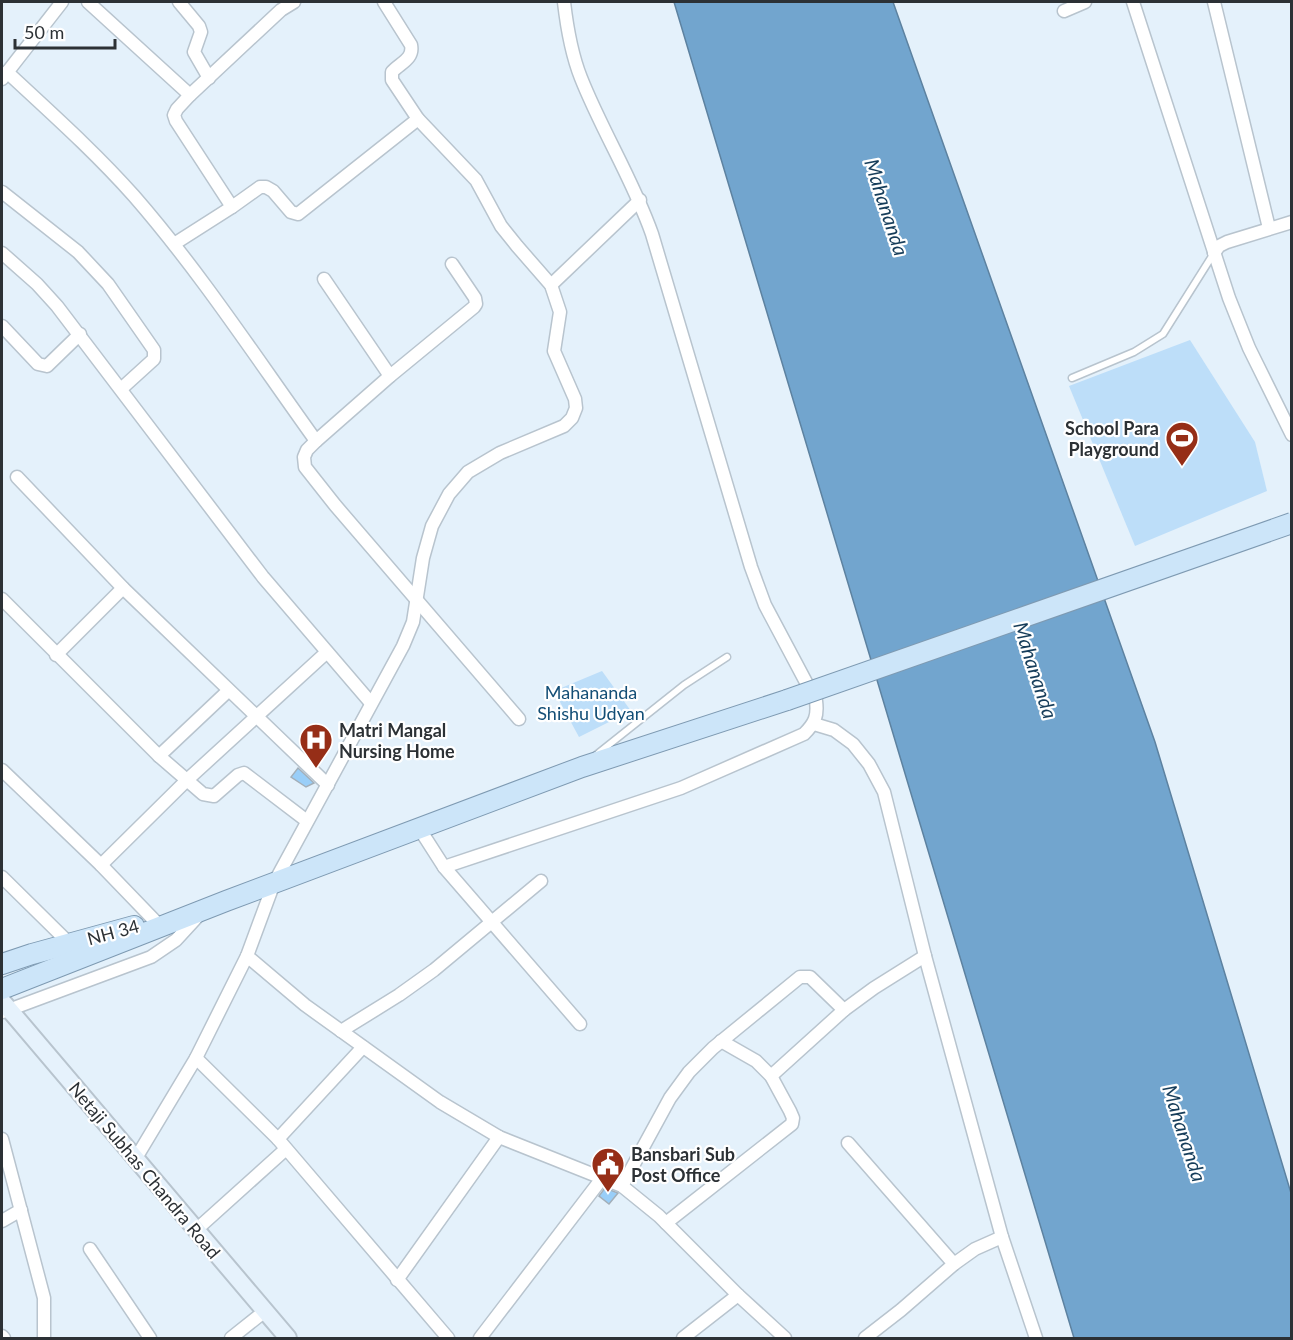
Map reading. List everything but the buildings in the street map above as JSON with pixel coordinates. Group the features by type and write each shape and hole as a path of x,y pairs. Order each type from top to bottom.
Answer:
{"main road":[{"path":"2,989 226,901 582,767 788,700 1292,523"},
{"name":"NH 34","path":"2,964 69,943 226,901"},
{"name":"Netaji Subhas Chandra Road","path":"4,1008 136,1158 288,1338"}],"street":[{"path":"62,2 4,75 93,153 133,195 174,244 316,441"},
{"path":"88,2 190,95"},
{"path":"179,2 200,26 201,32 194,52 209,78"},
{"path":"232,207 176,122 174,115 190,95 277,6 294,2"},
{"path":"136,1158 196,1058 247,956 274,883 403,646 418,602 423,558 432,526 449,494 468,472 500,453 564,426 572,418 576,408 575,399 554,351 560,312 551,285 501,226 476,180 418,119 391,78 392,72 408,58 412,49 384,2"},
{"path":"444,867 681,788 804,734 814,724 818,714 816,701 765,605 751,567 652,234 640,200 581,79 567,31 564,2"},
{"path":"1065,11 1085,2"},
{"path":"1132,2 1214,253 1249,348 1292,435"},
{"path":"1215,2 1269,228"},
{"path":"174,244 260,188 266,187 273,191 291,212 298,214 418,119"},
{"path":"2,192 78,252 108,284 154,350 154,359 122,389"},
{"path":"551,285 640,200"},
{"path":"1214,253 1223,243 1292,222"},
{"path":"2,253 37,284 80,334 256,568 371,703"},
{"path":"452,264 475,298 476,304 316,441 307,450 304,458 305,467 519,719"},
{"path":"324,279 390,376"},
{"path":"2,326 38,364 43,366 47,366 80,334"},
{"path":"17,477 123,588 328,785"},
{"path":"56,655 123,588"},
{"path":"2,599 159,756 208,796 214,796 238,775 244,773 307,821"},
{"path":"101,865 187,780 327,652"},
{"path":"159,756 228,691"},
{"path":"814,724 834,730 853,744 869,764 884,792 925,956 1002,1237 1036,1338"},
{"path":"2,770 101,865 155,921"},
{"path":"418,828 444,867 580,1024"},
{"path":"2,877 69,943"},
{"path":"341,1031 434,970 541,881"},
{"path":"4,1008 151,957 176,940 204,910"},
{"path":"247,956 305,1005 440,1102 499,1137 622,1186 666,1223 784,1338"},
{"path":"771,1076 844,1010 925,956"},
{"path":"622,1186 670,1098 689,1072 721,1041 800,977 805,975 810,977 844,1010"},
{"path":"666,1223 792,1124 793,1118 790,1111 771,1076 756,1061 721,1041"},
{"path":"196,1230 282,1144 363,1047"},
{"path":"196,1058 282,1144 448,1338"},
{"path":"397,1280 499,1137"},
{"path":"2,1139 44,1298 44,1338"},
{"path":"848,1143 954,1264"},
{"path":"480,1338 603,1177"},
{"path":"2,1221 21,1210"},
{"path":"865,1338 954,1264 975,1249 1002,1237"},
{"path":"90,1249 150,1338"},
{"path":"683,1338 738,1295"},
{"path":"231,1338 265,1311"}],"lane":[{"path":"1072,378 1134,352 1163,334 1214,253"},
{"path":"582,767 653,709 727,657"}],"green space":[{"name":"School Para Playground","path":"1190,340 1255,442 1267,491 1135,546 1069,386"},
{"name":"Mahananda Shishu Udyan","path":"602,671 631,711 579,737 554,691"}],"water":[{"name":"Mahananda","path":"674,2 893,2 1155,742 1291,1193 1291,1338 1074,1338"}],"place":[{"name":"School Para Playground","path":"1182,467"},
{"name":"Matri Mangal Nursing Home","path":"316,769"},
{"name":"Bansbari Sub Post Office","path":"608,1193"}]}
